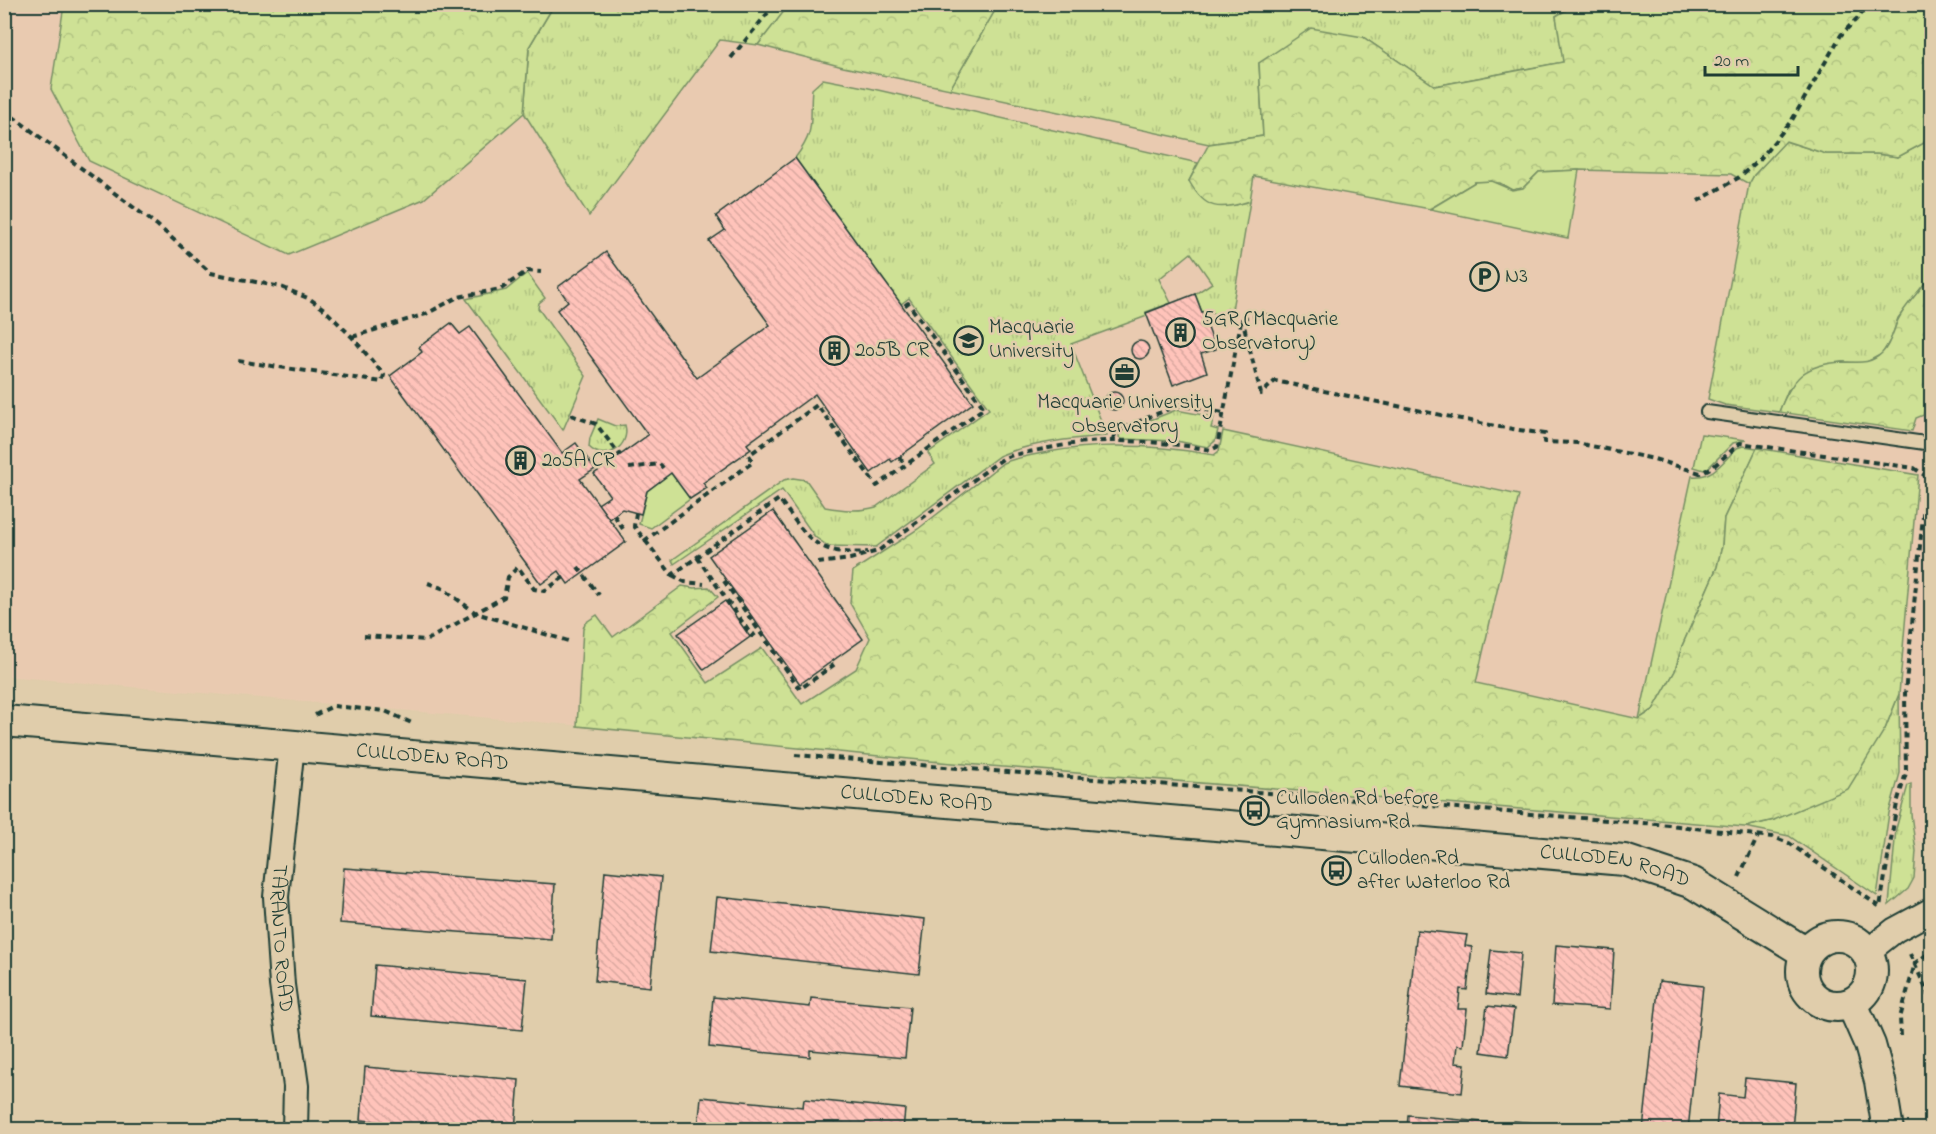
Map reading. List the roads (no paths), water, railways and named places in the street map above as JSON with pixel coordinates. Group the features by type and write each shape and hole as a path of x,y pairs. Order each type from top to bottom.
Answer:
{"street":[{"name":"CULLODEN ROAD","path":"4,721 1624,860 1693,883 1806,953"},
{"name":"TARANTO ROAD","path":"292,745 276,897 282,985 296,1086 295,1130"},
{"path":"1867,952 1895,930 1932,910"},
{"path":"1842,936 1856,942 1867,952 1873,967 1871,983 1852,1004 1826,1005 1806,989 1802,977 1802,965 1806,953 1827,937 1842,936"},
{"path":"1852,1004 1870,1045 1880,1081 1888,1130"}],"lane":[{"path":"1707,412 1932,444"}],"place":[{"name":"N3","path":"1484,277"},
{"name":"5GR (Macquarie Observatory)","path":"1181,332"},
{"name":"Macquarie University","path":"968,340"},
{"name":"205B CR","path":"834,351"},
{"name":"Macquarie University Observatory","path":"1125,372"},
{"name":"205A CR","path":"521,461"},
{"name":"Culloden Rd before Gymnasium Rd","path":"1255,811"},
{"name":"Culloden Rd after Waterloo Rd","path":"1336,871"}]}
